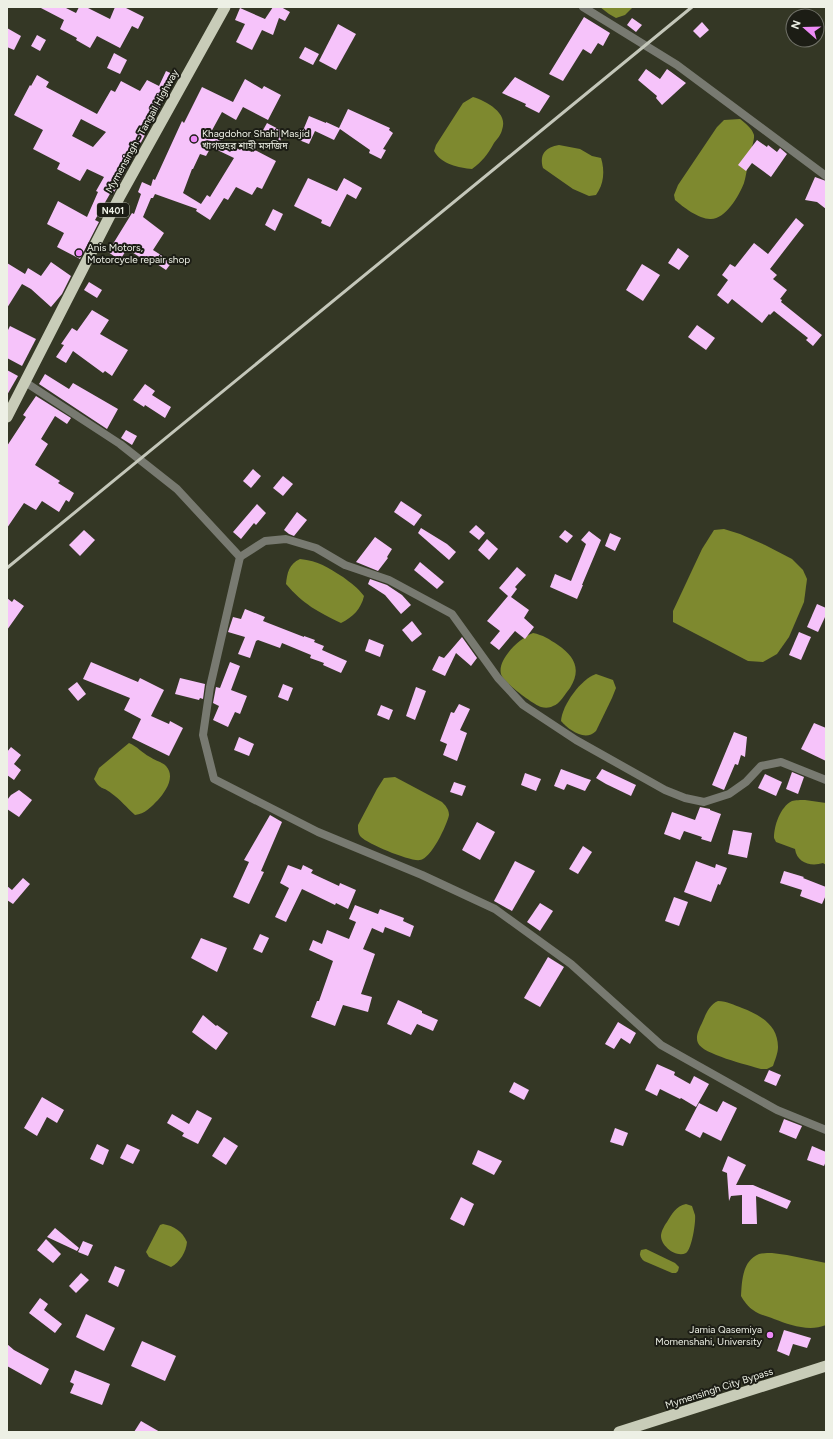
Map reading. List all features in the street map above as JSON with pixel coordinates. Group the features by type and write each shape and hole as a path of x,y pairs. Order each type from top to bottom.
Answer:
{"highway":[{"name":"Mymensingh - Tangail Highway","path":"7,417 120,196 224,7"},
{"name":"Mymensingh City Bypass","path":"619,1432 826,1366"}],"street":[{"path":"583,7 677,65 826,176"},
{"path":"25,382 120,444 178,488 240,557"},
{"path":"826,780 781,762 761,766 746,782 729,794 704,802 685,798 665,790 576,740 523,705 498,678 452,614 445,610 389,580 345,565 316,548 286,539 265,541 240,557 210,687 203,735 214,779 318,832 422,875 495,909 572,964 661,1045 777,1110 826,1130"}],"shaded area":[{"path":"600,7 633,7 625,15 616,18"},
{"path":"473,97 484,101 495,109 502,118 503,124 501,134 479,164 472,169 462,168 446,162 434,151 436,145 463,103"},
{"path":"740,119 750,128 754,135 744,183 731,206 721,216 710,219 701,217 678,203 675,200 674,195 678,185 717,127 724,120"},
{"path":"559,145 580,149 592,156 601,158 603,177 601,186 596,195 589,196 573,189 543,168 542,159 547,149"},
{"path":"724,529 765,545 792,559 803,570 807,579 804,602 789,637 777,654 763,662 748,661 673,622 673,611 702,549 714,530"},
{"path":"300,559 312,561 327,567 343,577 359,590 364,596 359,609 341,623 311,607 299,597 286,584 289,569 293,563"},
{"path":"533,633 546,638 564,649 572,658 576,669 574,681 560,701 556,705 546,708 532,702 512,687 501,674 502,662 506,656 516,644"},
{"path":"596,674 613,680 616,688 596,731 587,735 577,734 561,721 562,715 573,693 584,681"},
{"path":"129,743 166,766 170,775 166,789 158,800 145,812 135,815 114,795 100,787 94,779 99,768"},
{"path":"395,777 442,802 447,807 449,815 448,820 438,841 429,854 420,860 408,858 380,848 361,837 358,830 358,825 384,778"},
{"path":"805,800 826,803 826,865 823,863 805,863 796,854 795,849 776,842 774,838 778,817 784,808 792,801"},
{"path":"718,1001 727,1002 749,1011 767,1022 775,1033 777,1039 777,1054 773,1066 767,1069 761,1069 726,1059 701,1047 697,1041 699,1030 708,1010"},
{"path":"686,1204 692,1206 695,1215 694,1229 692,1241 688,1250 686,1253 678,1254 666,1247 662,1240 661,1234 665,1225 675,1211"},
{"path":"163,1224 171,1226 177,1230 183,1235 187,1242 182,1256 171,1267 149,1257 146,1252 160,1225"},
{"path":"646,1249 675,1263 679,1267 678,1271 676,1273 672,1273 644,1261 640,1253 641,1250"},
{"path":"772,1253 826,1263 826,1325 813,1328 800,1327 758,1313 749,1307 745,1302 741,1296 746,1266 753,1257 759,1254"}],"building":[{"path":"39,7 64,7 76,13 79,7 86,7 110,19 115,7 124,7 144,17 138,29 132,26 120,48 97,36 90,48 76,40 77,38 60,29 64,20"},
{"path":"273,7 281,7 290,12 285,21 279,18 273,35 262,30 252,50 236,42 245,24 235,20 240,8 265,19"},
{"path":"584,17 610,33 603,46 598,43 591,54 583,49 563,81 549,74"},
{"path":"632,18 642,25 636,32 627,25"},
{"path":"702,22 709,30 700,38 693,31"},
{"path":"338,24 356,34 336,70 319,61"},
{"path":"7,28 21,36 14,50 7,47"},
{"path":"37,35 46,40 40,51 31,46"},
{"path":"305,47 319,54 313,65 299,58"},
{"path":"114,53 127,60 120,74 107,68"},
{"path":"646,69 660,79 667,69 686,83 662,105 656,98 657,96 638,80"},
{"path":"166,71 177,76 113,194 111,192 95,220 99,222 80,259 57,247 64,233 47,224 58,201 87,217 98,192 96,191 104,177 87,169 80,181 57,169 60,163 33,149 43,130 14,115 30,85 31,86 37,75 49,82 46,87 97,114 111,90 115,92 121,81 140,91 147,80 159,86","holes":["81,119 106,132 93,147 72,136"]},
{"path":"515,77 550,96 539,113 525,106 526,104 502,93"},
{"path":"245,79 262,89 264,86 281,95 268,120 243,107 236,120 222,112 210,134 240,150 242,148 252,152 253,149 276,161 262,189 257,187 252,195 236,187 228,200 224,198 210,220 196,211 197,209 155,194 153,198 151,198 143,217 164,233 153,250 172,262 166,270 151,260 149,263 127,249 120,260 108,252 132,213 134,214 141,194 138,192 142,182 151,186 153,179 155,180 182,121 184,123 202,87 233,102","holes":["211,147 234,158 210,197 207,195 201,204 183,193 192,169 200,154 206,156"]},
{"path":"348,109 390,128 389,130 393,133 383,149 386,150 381,159 369,153 370,150 340,129 334,140 315,131 309,144 299,140 309,116 339,128"},
{"path":"267,123 284,132 280,141 262,132"},
{"path":"757,140 767,147 768,145 777,152 780,148 787,154 771,177 752,163 746,171 738,165"},
{"path":"815,177 826,181 826,209 817,202 805,200"},
{"path":"308,178 337,191 344,178 362,188 356,199 347,194 330,227 321,223 322,220 294,206"},
{"path":"273,209 283,214 275,231 265,225"},
{"path":"796,218 804,225 770,269 777,275 773,279 787,290 780,299 782,300 781,302 822,335 813,346 806,340 808,338 774,311 770,315 769,314 762,323 732,299 728,304 717,295 728,280 722,275 730,264 735,267 754,243 768,254"},
{"path":"678,248 689,256 679,270 668,263"},
{"path":"51,262 71,276 62,294 51,307 31,289 22,284 7,308 7,263 25,274 28,268 41,276"},
{"path":"642,264 660,275 643,301 626,290"},
{"path":"89,282 102,290 97,298 84,290"},
{"path":"92,310 109,320 100,334 128,350 112,376 105,371 103,373 73,351 66,363 56,357 64,345 61,344 72,328 77,331"},
{"path":"697,325 715,338 706,350 688,337"},
{"path":"10,326 36,339 22,366 7,358 7,332"},
{"path":"7,370 18,376 7,395"},
{"path":"45,374 69,389 73,383 118,409 107,429 39,384"},
{"path":"145,384 155,391 152,395 171,407 165,418 145,405 144,407 133,400"},
{"path":"36,396 71,418 67,424 55,416 41,439 48,444 35,465 60,481 58,483 74,493 69,502 66,500 59,512 42,501 36,510 24,503 7,528 7,446 26,417 23,415"},
{"path":"126,430 137,436 132,445 121,438"},
{"path":"253,469 261,476 251,488 243,481"},
{"path":"283,476 293,484 283,496 273,488"},
{"path":"401,501 422,515 414,526 394,512"},
{"path":"257,504 266,513 256,525 254,523 241,539 233,532"},
{"path":"297,512 307,520 294,536 284,530"},
{"path":"476,525 485,533 479,540 469,532"},
{"path":"421,528 447,544 456,552 449,560 418,533"},
{"path":"84,530 95,540 80,556 69,545"},
{"path":"565,530 573,536 567,543 559,537"},
{"path":"589,531 601,540 577,599 550,587 555,574 571,581 586,544 581,540"},
{"path":"610,533 621,538 615,551 605,546"},
{"path":"375,537 392,549 387,557 388,558 378,571 356,562"},
{"path":"487,539 498,549 489,560 478,550"},
{"path":"420,562 444,582 437,589 414,570"},
{"path":"517,567 526,575 515,587 517,589 511,597 529,610 524,618 534,627 525,639 515,631 499,650 490,643 500,631 487,621 508,596 499,588"},
{"path":"370,579 387,585 402,595 411,605 401,614 385,595 368,584"},
{"path":"7,598 12,602 14,599 24,606 7,630"},
{"path":"817,604 826,608 826,615 818,632 807,627"},
{"path":"245,609 265,617 263,621 315,640 314,642 324,646 322,650 347,661 341,673 323,665 324,663 310,658 311,655 282,643 280,648 258,640 256,641 250,658 238,654 245,637 228,632 233,617 241,619"},
{"path":"412,621 422,634 412,642 402,630"},
{"path":"799,632 811,637 801,660 789,655"},
{"path":"462,637 477,658 471,666 456,653 445,676 432,670 439,656 444,658"},
{"path":"369,639 384,645 380,657 365,651"},
{"path":"91,662 138,682 140,678 164,690 151,716 169,724 170,721 183,728 169,756 132,738 141,719 124,710 130,698 83,679"},
{"path":"230,662 240,666 231,690 247,696 240,714 235,712 228,727 213,720 219,706 213,703 216,687 220,688"},
{"path":"180,678 205,684 203,699 200,698 199,700 175,694"},
{"path":"77,682 86,694 78,701 68,689"},
{"path":"283,684 293,688 288,701 278,697"},
{"path":"416,687 426,691 415,720 406,716"},
{"path":"459,704 470,709 460,730 467,733 457,761 443,755 447,744 440,741 451,712 454,713"},
{"path":"381,705 393,710 389,720 377,715"},
{"path":"814,723 826,728 826,761 801,749"},
{"path":"734,732 747,737 745,757 741,755 738,765 735,764 724,790 712,785"},
{"path":"239,737 254,744 249,756 234,750"},
{"path":"11,747 21,755 14,764 21,770 14,780 7,775 7,752"},
{"path":"561,769 591,780 585,791 567,784 564,790 554,786"},
{"path":"602,769 636,785 631,796 596,778"},
{"path":"792,772 804,777 798,794 786,789"},
{"path":"525,773 541,779 536,791 521,785"},
{"path":"765,774 782,782 776,796 758,788"},
{"path":"454,782 466,786 462,796 450,792"},
{"path":"19,790 32,800 19,817 7,809 7,800 11,795"},
{"path":"700,807 710,809 721,814 711,842 701,839 702,837 684,831 680,840 664,834 672,812 695,820"},
{"path":"270,815 282,822 261,871 264,872 249,904 233,897 249,862 244,860"},
{"path":"477,822 495,832 480,860 462,850"},
{"path":"733,830 752,833 747,858 728,854"},
{"path":"583,846 592,852 578,874 569,869"},
{"path":"515,861 535,871 512,911 494,901"},
{"path":"696,861 715,868 716,864 727,868 720,885 718,884 711,902 684,892"},
{"path":"288,865 301,870 303,865 313,870 311,873 339,886 340,883 356,890 348,909 336,903 335,905 302,889 286,922 275,917 289,888 280,883"},
{"path":"784,871 804,877 803,878 826,887 826,895 822,904 800,896 802,890 780,883"},
{"path":"23,878 30,884 13,904 7,900 7,886 12,890"},
{"path":"674,897 688,902 679,926 665,921"},
{"path":"540,903 553,911 540,931 527,922"},
{"path":"355,905 378,914 380,909 404,918 403,921 414,926 410,937 385,927 383,933 372,928 363,949 375,954 361,994 372,997 368,1012 343,1005 335,1026 311,1017 317,1001 319,1001 333,961 309,950 313,940 322,944 327,930 349,939 356,922 349,919"},
{"path":"260,934 269,938 262,953 253,949"},
{"path":"201,938 227,948 217,972 191,958"},
{"path":"548,957 564,967 540,1007 524,998"},
{"path":"398,1000 438,1020 433,1031 417,1024 411,1035 387,1024"},
{"path":"203,1015 216,1026 217,1025 228,1033 216,1050 192,1032"},
{"path":"618,1022 636,1033 630,1044 621,1038 614,1049 605,1044"},
{"path":"657,1064 675,1072 674,1075 690,1084 694,1076 709,1084 696,1107 681,1098 680,1099 660,1089 657,1096 645,1090"},
{"path":"769,1070 781,1075 776,1086 764,1081"},
{"path":"514,1082 529,1090 524,1100 509,1092"},
{"path":"42,1097 64,1110 57,1123 47,1117 37,1136 24,1128"},
{"path":"723,1101 737,1108 721,1141 703,1132 700,1138 685,1130 699,1103 717,1112"},
{"path":"197,1110 212,1118 198,1144 182,1136 184,1133 167,1123 172,1114 189,1124"},
{"path":"784,1119 802,1126 796,1139 779,1132"},
{"path":"615,1128 628,1133 623,1146 610,1142"},
{"path":"224,1137 238,1146 226,1165 212,1156"},
{"path":"97,1144 109,1150 103,1165 90,1159"},
{"path":"127,1144 140,1150 133,1164 120,1158"},
{"path":"812,1146 826,1152 826,1161 824,1166 807,1160"},
{"path":"478,1150 502,1161 494,1175 472,1164"},
{"path":"728,1156 746,1165 736,1185 753,1185 791,1201 787,1209 756,1196 757,1224 742,1224 742,1195 731,1196 729,1201 727,1173 722,1171"},
{"path":"461,1197 474,1204 464,1226 450,1219"},
{"path":"55,1228 79,1248 77,1251 47,1237"},
{"path":"46,1239 61,1254 53,1263 37,1250"},
{"path":"83,1241 93,1245 88,1256 78,1252"},
{"path":"115,1266 125,1270 118,1287 108,1282"},
{"path":"81,1273 89,1280 76,1293 69,1286"},
{"path":"40,1298 48,1304 44,1310 62,1324 55,1333 29,1313"},
{"path":"86,1314 115,1328 104,1351 76,1337"},
{"path":"784,1330 811,1338 807,1348 793,1344 789,1356 777,1351"},
{"path":"142,1341 176,1356 165,1381 131,1366"},
{"path":"7,1344 14,1350 49,1369 41,1385 7,1366"},
{"path":"75,1370 110,1384 102,1405 70,1393 74,1384 70,1382"},
{"path":"141,1421 160,1432 134,1432"}],"railway":[{"path":"7,568 692,7"}],"place":[{"name":"Khagdohor Shahi Masjid খাগডহর শাহী মসজিদ","path":"194,139"},
{"name":"Anis Motors, Motorcycle repair shop","path":"79,253"},
{"name":"Jamia Qasemiya Momenshahi, University","path":"770,1335"}]}
